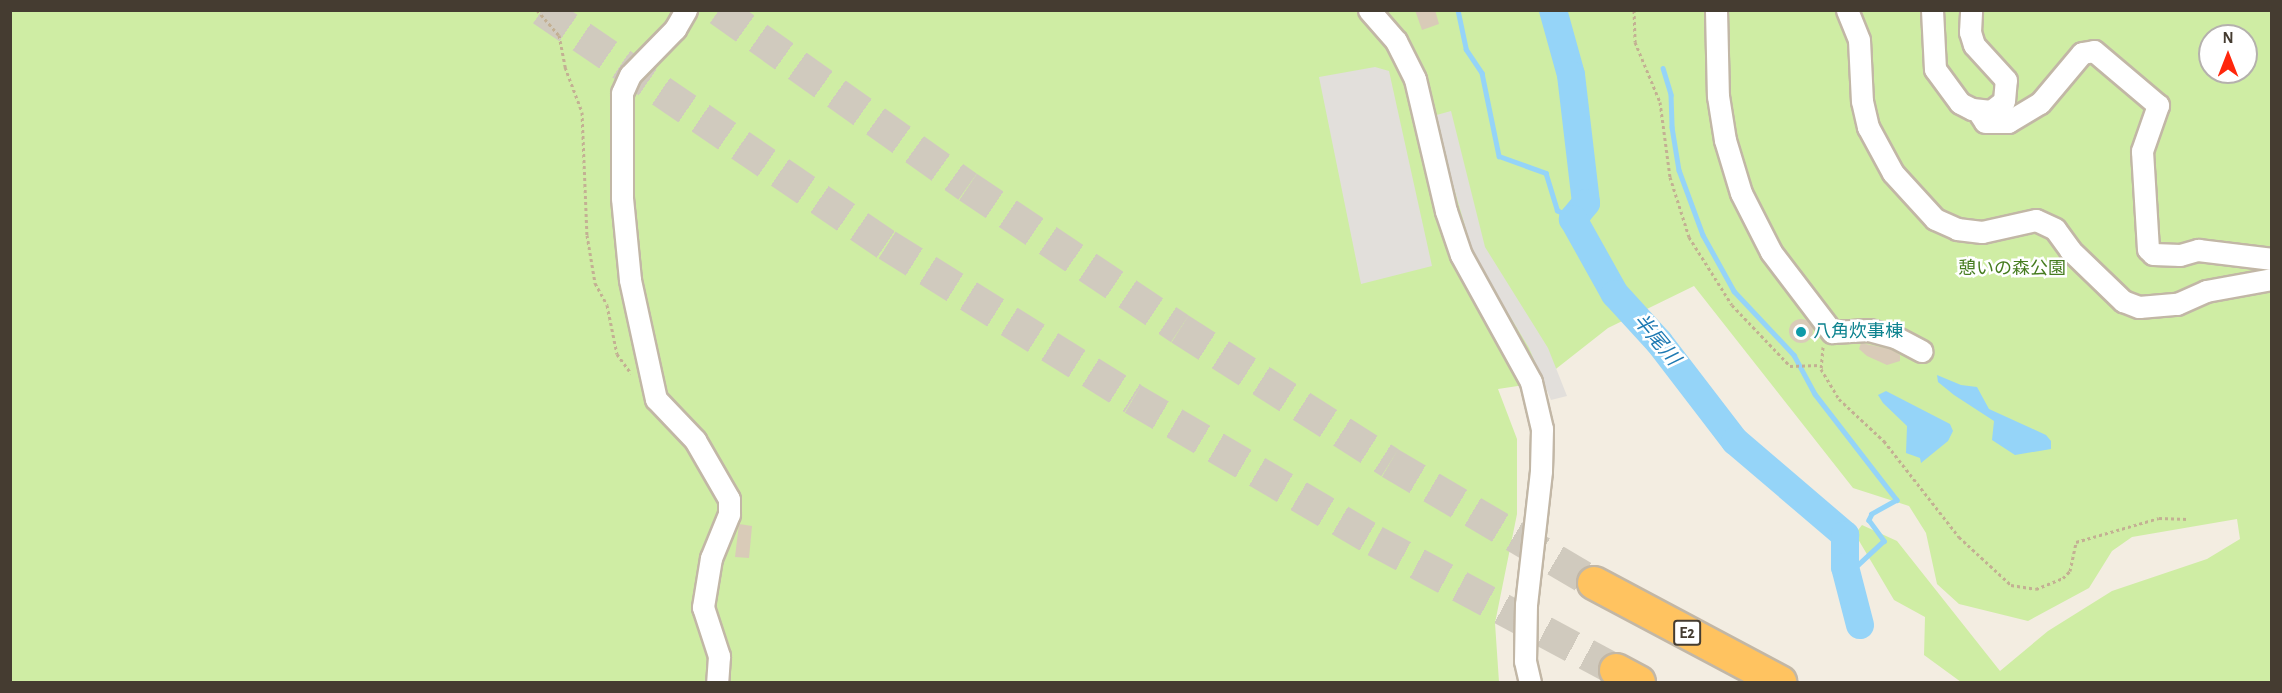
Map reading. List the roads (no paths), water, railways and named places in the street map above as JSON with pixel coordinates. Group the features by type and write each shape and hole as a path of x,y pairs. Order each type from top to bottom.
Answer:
{"highway":[{"name":"E2","path":"1594,583 1780,682"}],"street":[{"path":"686,10 675,29 630,75 622,93 623,226 630,280 656,399 695,440 729,499 729,514 711,558 703,607 719,656 717,682"},
{"path":"1716,10 1718,96 1725,140 1741,194 1781,267 1832,332 1869,330 1895,337 1921,351"},
{"path":"1846,10 1859,40 1862,101 1868,127 1893,173 1935,219 1957,229 1982,232 2036,220 2055,229 2070,250 2123,301 2139,307 2177,304 2206,291 2271,279"},
{"path":"1932,10 1935,69 1960,103 1977,110 1991,111 2004,101 2007,91 2006,80 1974,45 1970,32 1971,10"},
{"path":"1374,13 1396,41 1415,79 1446,211 1461,255 1530,382 1542,429 1541,471 1526,603 1525,661 1530,682"},
{"path":"1977,110 1985,122 2008,122 2040,103 2082,53 2094,51 2158,105 2142,151 2148,249 2153,254 2180,255 2198,250 2271,259"}],"water":[{"path":"1937,375 1961,385 1977,387 1989,409 2046,435 2051,441 2051,449 2015,455 1992,440 1994,421 1954,395 1938,382"},
{"path":"1886,391 1950,424 1953,431 1948,441 1921,463 1920,458 1906,453 1907,426 1883,403 1878,395"}],"waterway":[{"path":"1458,10 1466,49 1482,73 1499,156 1546,173 1557,210 1573,219"},
{"name":"半尾川","path":"1553,10 1571,75 1586,203 1573,219 1615,294 1659,342 1735,441 1845,535 1845,567 1860,625"},
{"path":"1663,68 1671,95 1672,127 1679,170 1703,235 1734,291 1794,355 1815,394 1897,500 1872,514 1869,520 1884,541 1856,567 1850,584"}],"tunnel":[{"path":"542,10 887,245 1133,399 1375,541 1616,670"},
{"path":"719,10 968,187 1180,329 1390,463 1594,583"}],"place":[{"name":"八角炊事棟","path":"1801,332"}],"park label":[{"name":"憩いの森公園","path":"2012,269"}]}
